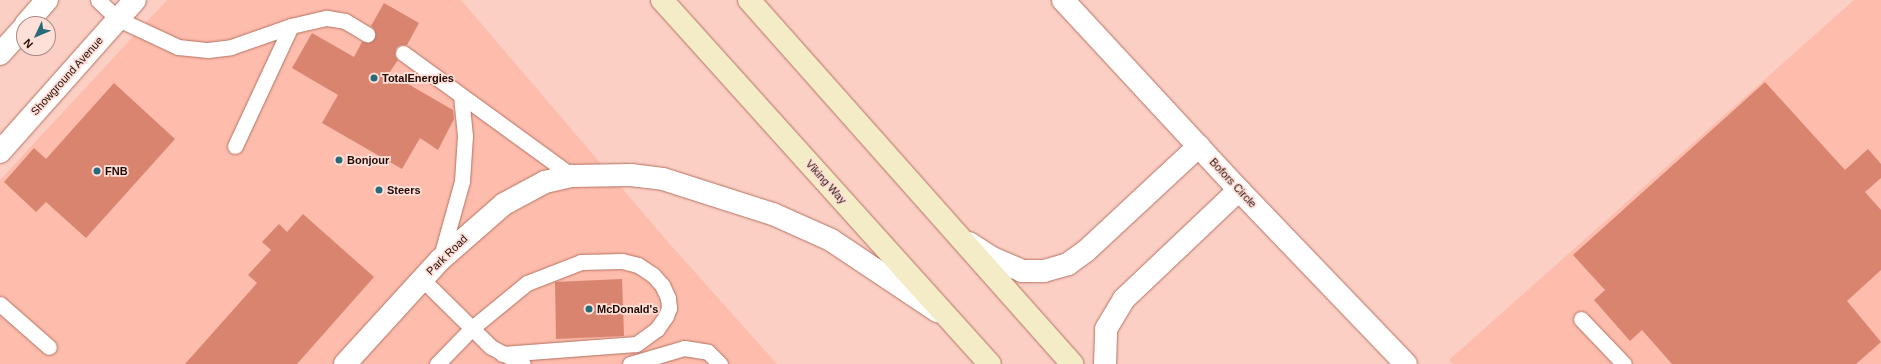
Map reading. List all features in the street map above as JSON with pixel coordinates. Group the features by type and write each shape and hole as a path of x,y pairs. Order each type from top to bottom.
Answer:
{"main road":[{"name":"Viking Way","path":"662,0 990,364"},
{"path":"749,0 1072,364"}],"street":[{"path":"33,16 47,0"},
{"name":"Showground Avenue","path":"0,152 135,0"},
{"name":"Bofors Circle","path":"1063,0 1239,190 1406,364"},
{"path":"0,54 16,36"},
{"path":"954,232 992,258 1022,271 1044,271 1060,267 1086,251 1199,146"},
{"name":"Park Road","path":"345,364 440,260 504,204 546,182 572,176 631,175 663,179 773,214 830,240 951,320"},
{"path":"1105,364 1106,329 1124,299 1239,190"}],"lane":[{"path":"98,0 118,19 178,47 208,50 231,47 291,26 327,18 345,21 367,34"},
{"path":"235,146 291,26"},
{"path":"402,53 572,176"},
{"path":"440,260 462,181 465,136 461,96"},
{"path":"437,364 472,328 527,283 581,262 622,261 638,266 652,275 662,285 668,298 669,308 666,316 657,329 636,344 502,354"},
{"path":"422,279 472,328 502,354 523,364"},
{"path":"0,304 49,347"},
{"path":"1580,319 1624,364"},
{"path":"630,364 684,348 708,352 720,364"}],"shaded area":[{"path":"167,0 461,0 668,242 777,364 0,364 0,180"},
{"path":"1854,0 1881,0 1881,364 1453,364 1449,360"}],"building":[{"path":"384,3 419,23 407,45 400,45 396,48 395,56 398,60 389,73 453,110 454,119 438,150 420,138 402,169 322,123 338,95 292,68 312,33 354,57 362,42 371,42 375,38 375,30 371,26"},
{"path":"1765,82 1845,170 1868,149 1881,164 1881,178 1865,192 1881,210 1881,270 1847,301 1881,342 1856,364 1672,364 1642,330 1630,341 1594,300 1605,290 1573,255"},
{"path":"114,83 175,139 86,238 46,202 36,212 4,182 34,148 46,159"},
{"path":"303,214 374,277 297,364 185,364 257,283 248,275 271,250 262,242 279,224 287,232"},
{"name":"McDonald's","path":"622,279 624,336 556,339 555,282"}],"place":[{"name":"TotalEnergies","path":"374,78"},
{"name":"Bonjour","path":"339,160"},
{"name":"FNB","path":"97,171"},
{"name":"Steers","path":"379,190"},
{"name":"McDonald's","path":"589,309"}]}
